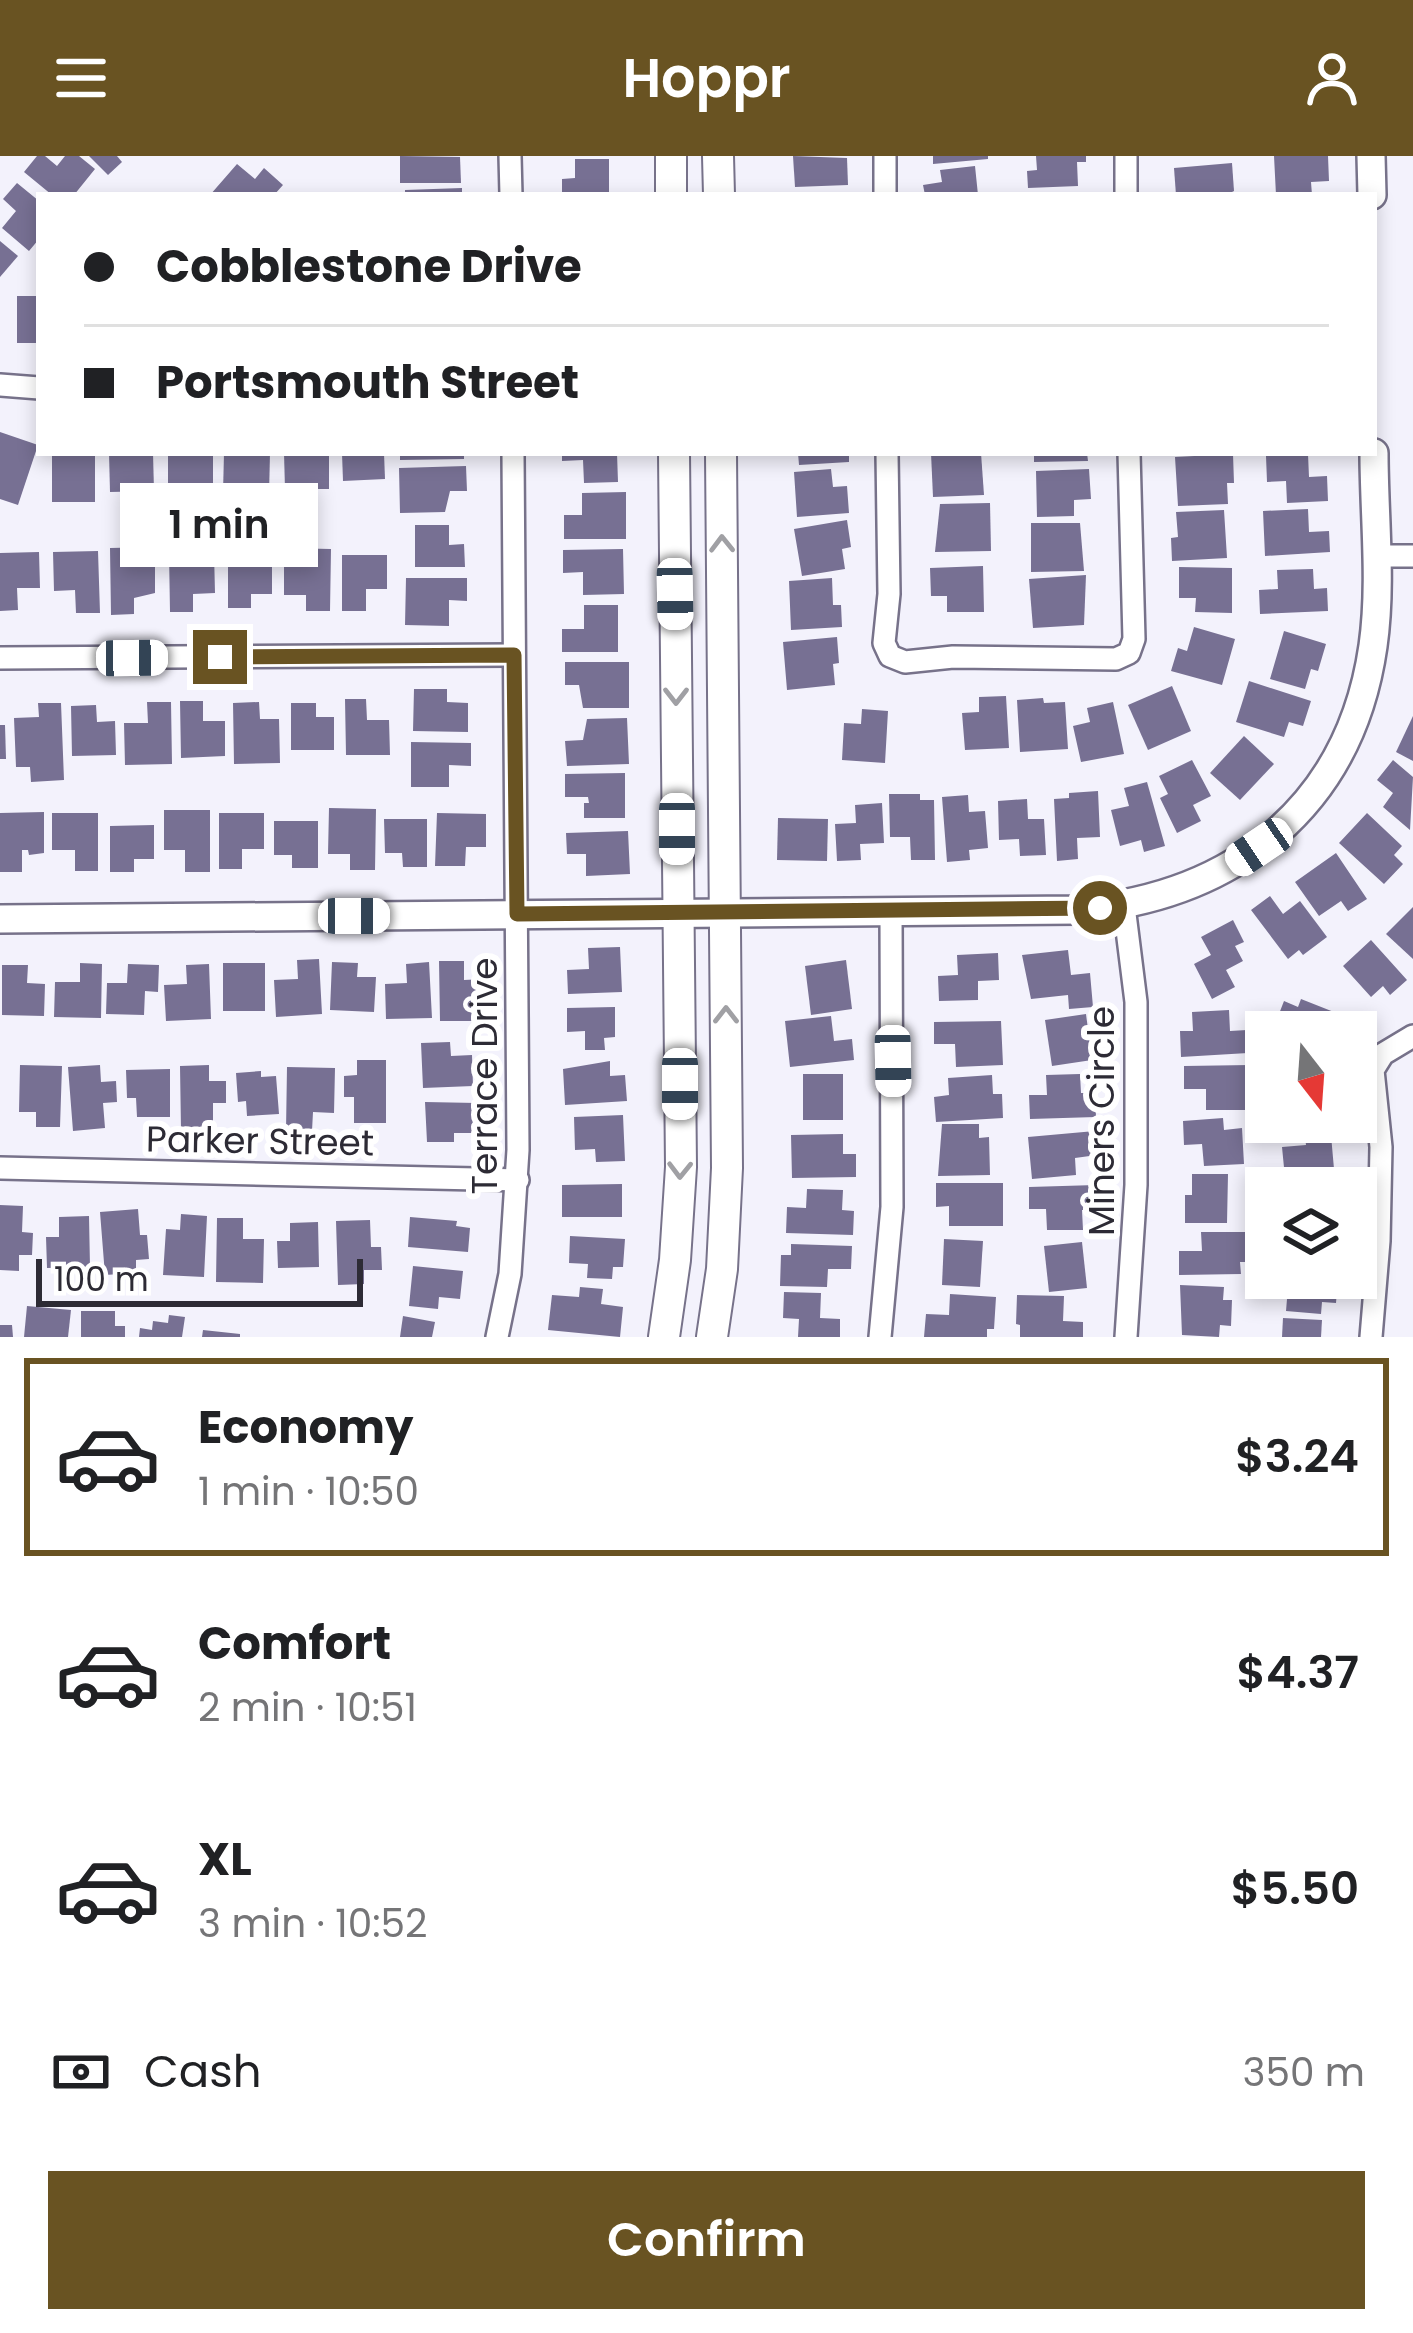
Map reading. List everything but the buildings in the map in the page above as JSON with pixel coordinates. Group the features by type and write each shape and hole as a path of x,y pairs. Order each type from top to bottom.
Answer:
{"main road":[{"path":"671,156 671,192"},
{"path":"718,156 719,192"},
{"path":"664,1337 680,1213 674,456"},
{"path":"712,1337 726,1216 721,456"}],"street":[{"path":"510,156 511,192"},
{"path":"885,156 885,192"},
{"path":"1126,156 1126,192"},
{"path":"1372,156 1372,192"},
{"path":"0,385 36,388"},
{"name":"Terrace Drive","path":"497,1337 510,1274 518,1180 513,456"},
{"path":"887,456 889,594 884,643 890,656 905,662 953,657 1115,659 1129,653 1134,639 1129,456"},
{"path":"0,919 1124,906 1188,888 1223,872 1290,820 1313,792 1352,727 1374,639 1374,456"},
{"path":"1375,556 1413,556"},
{"path":"0,658 514,655"},
{"name":"Miners Circle","path":"1124,906 1136,1002 1136,1162 1126,1337"},
{"path":"880,1337 892,1207 891,911"},
{"path":"1371,1337 1381,1147 1373,1070 1389,1049 1413,1036"},
{"name":"Parker Street","path":"0,1168 518,1180"}],"route":[{"path":"220,657 514,655 517,914 1100,908"}]}
